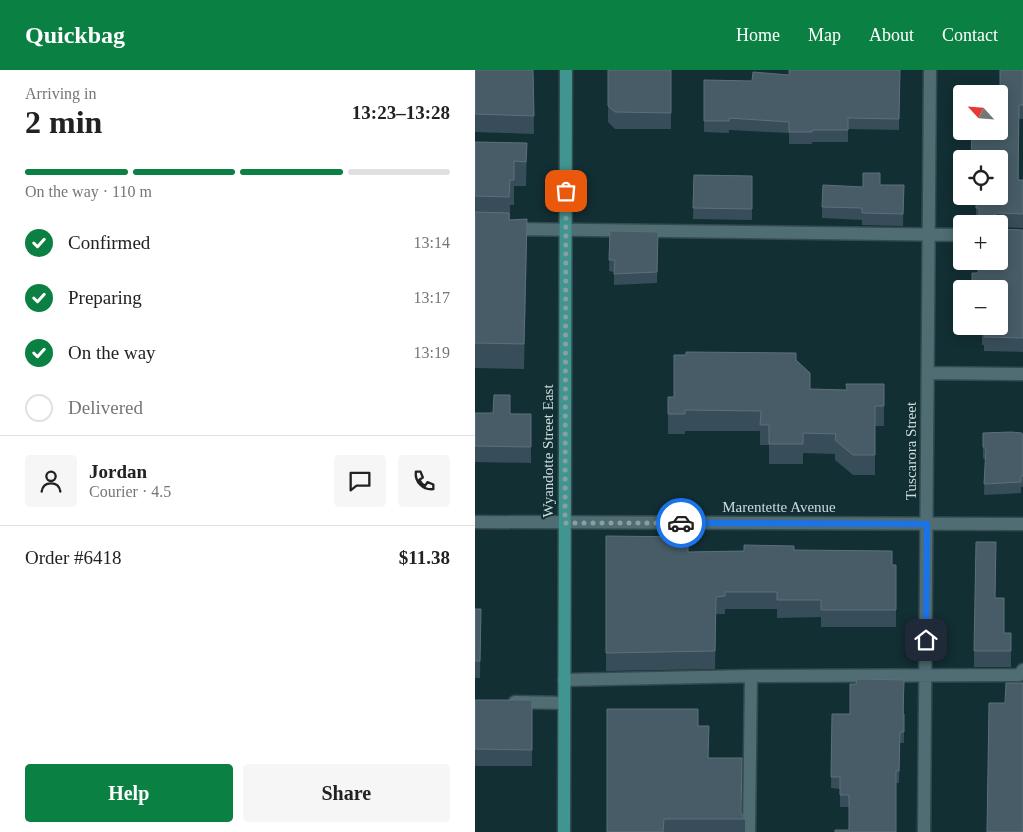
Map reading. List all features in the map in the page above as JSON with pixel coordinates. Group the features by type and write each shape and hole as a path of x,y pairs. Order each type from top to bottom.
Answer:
{"main road":[{"name":"Wyandotte Street East","path":"564,832 566,70"}],"street":[{"name":"Tuscarora Street","path":"924,832 930,70"},
{"path":"502,229 953,235"},
{"path":"928,373 1023,374"},
{"name":"Marentette Avenue","path":"475,522 1023,524"},
{"path":"564,680 751,676 1019,675 1023,670"},
{"path":"749,832 751,676"},
{"path":"505,702 564,703"}],"building":[{"path":"475,70 533,70 534,116 475,114"},
{"path":"608,70 671,70 671,113 615,112 608,106"},
{"path":"789,70 900,70 899,119 848,118 848,130 812,130 812,132 789,132 789,122 729,118 729,121 704,121 704,80 752,81 753,72 789,75"},
{"path":"1000,70 1023,70 1023,105 1019,105 1018,180 1023,180 1023,214 999,213 994,215 979,215 979,208 976,208 976,205 1008,205 1008,150 971,150 972,140 1008,140 1008,85 1000,85"},
{"path":"475,142 527,143 526,162 514,161 514,180 510,180 509,197 475,196"},
{"path":"863,173 880,173 880,185 904,185 903,214 862,213 862,208 822,207 823,185 863,187"},
{"path":"694,175 752,176 752,209 693,208"},
{"path":"475,212 509,213 509,220 527,219 524,344 475,343"},
{"path":"1008,229 1023,230 1023,338 984,337 984,335 1008,335 1008,280 972,280 972,273 978,273 978,270 1008,270"},
{"path":"610,231 658,232 657,272 614,274 615,260 609,260"},
{"path":"686,352 796,353 796,360 810,373 810,389 847,390 846,384 884,384 884,406 875,406 875,455 853,455 835,440 836,434 803,433 803,444 769,444 769,425 760,425 761,411 685,410 685,414 668,414 668,397 674,397 674,355 686,355"},
{"path":"494,395 510,395 510,414 531,414 531,447 475,446 475,413 493,413"},
{"path":"983,433 1022,433 1023,435 1023,476 1021,476 1021,482 984,484 986,449 983,447"},
{"path":"606,536 688,537 688,552 744,551 744,545 794,546 794,550 892,551 892,565 896,565 896,610 821,610 821,600 777,600 777,592 725,592 725,596 716,597 715,651 606,653"},
{"path":"976,542 996,542 995,598 1004,598 1004,633 1011,633 1011,651 974,651"},
{"path":"475,609 481,609 480,661 475,661"},
{"path":"857,679 904,680 904,732 900,732 899,771 896,771 896,832 835,832 835,830 849,830 849,795 840,795 840,777 831,777 832,714 850,714 850,684 856,684"},
{"path":"1006,683 1023,683 1023,832 987,832 989,703 1005,703"},
{"path":"475,700 532,700 532,750 475,749"},
{"path":"607,709 698,709 698,726 709,726 708,758 742,758 741,812 745,819 664,819 663,832 607,832"}],"way so far":[{"path":"566,191 565,523 681,523"}],"route":[{"path":"681,523 927,524 926,640"}]}
